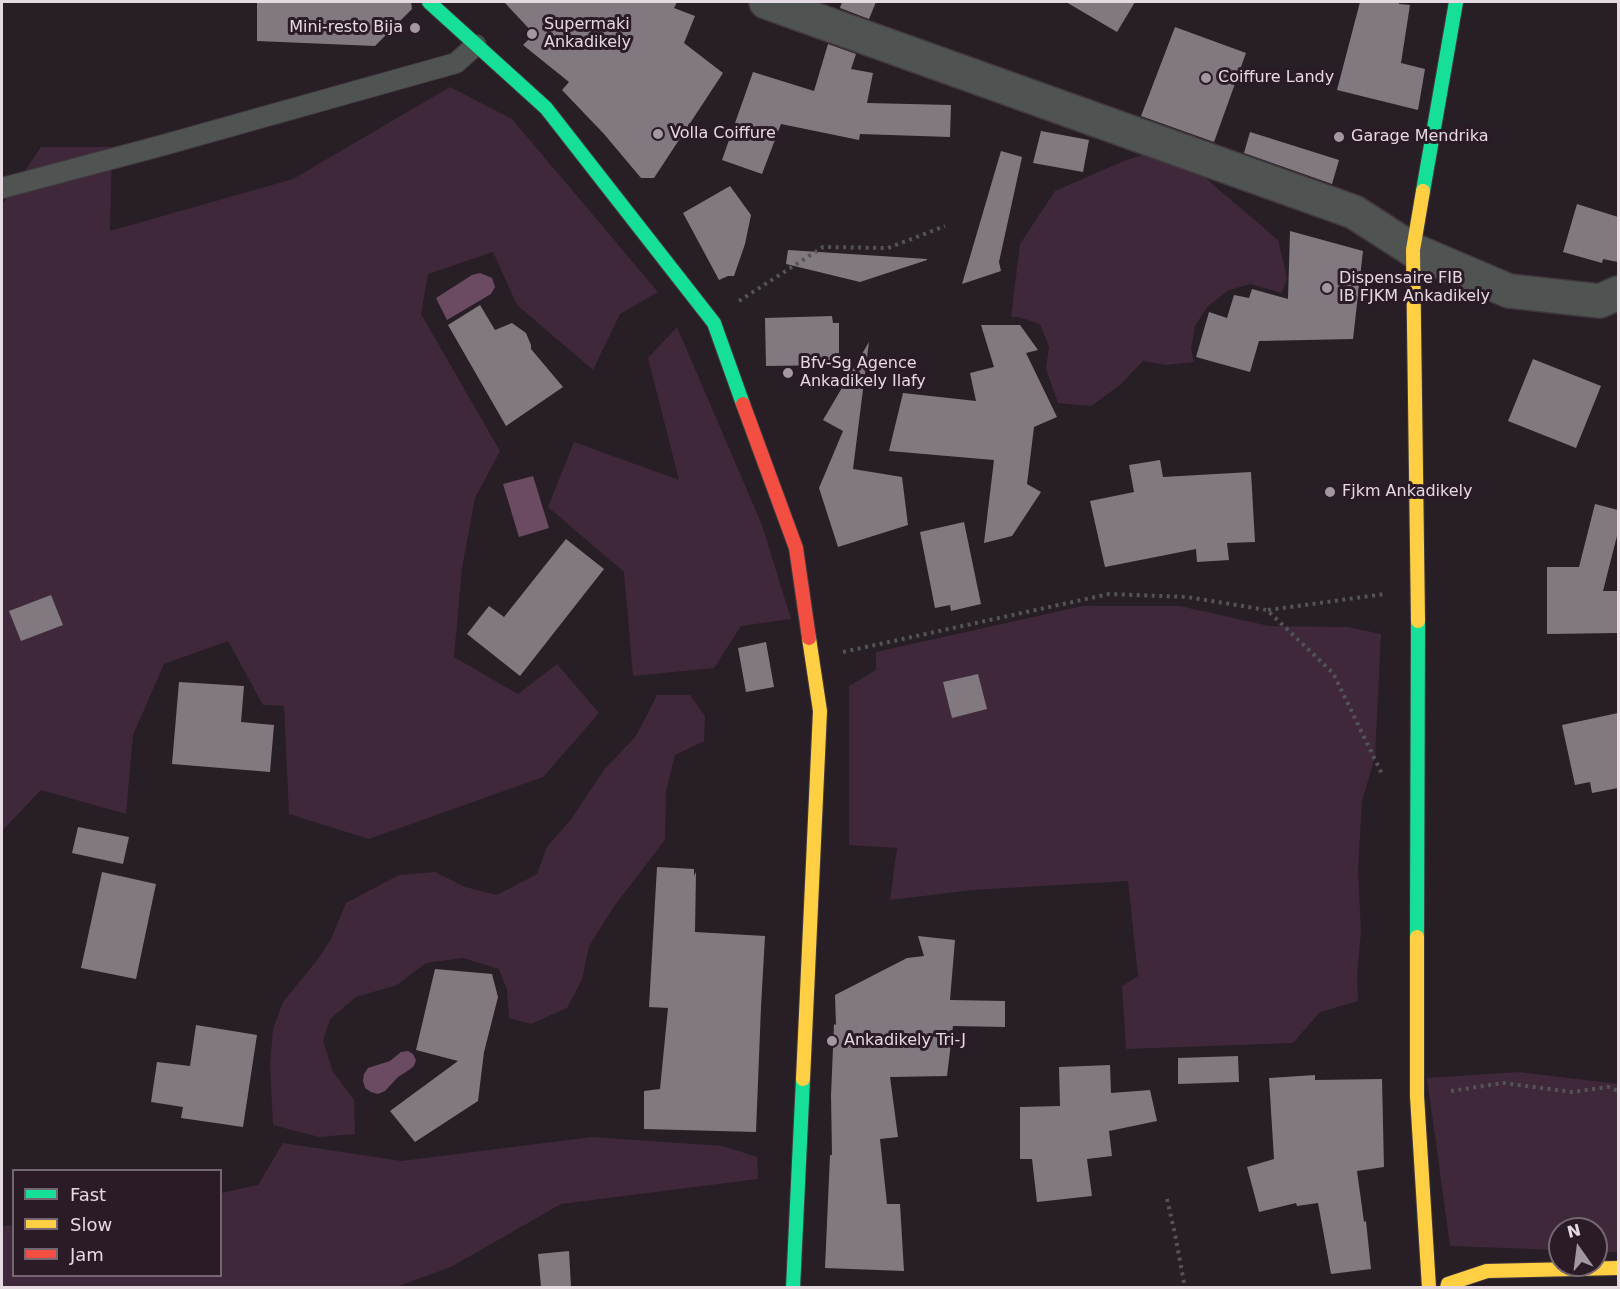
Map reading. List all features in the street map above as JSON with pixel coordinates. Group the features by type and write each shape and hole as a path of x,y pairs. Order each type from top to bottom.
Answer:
{"street":[{"path":"429,2 546,108 714,322 796,548 820,711 793,1287"},
{"path":"766,2 1354,212 1413,250 1509,291 1600,301 1618,293"},
{"path":"1429,1287 1418,1096 1419,589 1413,250 1456,2"},
{"path":"1447,1287 1448,1284 1486,1271 1618,1268"}],"lane":[{"path":"2,188 456,63 476,45"}],"path":[{"path":"714,322 720,313 823,248 888,248 945,226"},
{"path":"812,659 1109,594 1187,597 1267,610 1419,589"},
{"path":"1267,610 1333,673 1386,783"},
{"path":"1418,1096 1503,1083 1572,1092 1608,1087 1618,1091"},
{"path":"1167,1199 1185,1287"}],"shaded area":[{"path":"450,87 512,119 658,292 620,314 593,370 517,305 493,252 428,274 421,314 500,451 475,498 462,568 454,657 518,694 557,664 599,713 543,777 369,839 289,814 284,706 263,705 228,641 164,664 133,735 126,814 41,790 2,831 2,205 41,147 112,147 110,231 293,179"},
{"path":"1156,151 1190,165 1278,240 1287,278 1282,293 1251,284 1229,290 1208,306 1195,326 1191,349 1194,362 1166,365 1143,361 1120,385 1091,406 1058,403 1046,369 1049,347 1040,324 1011,317 1020,244 1055,191 1126,160"},
{"path":"480,273 492,278 495,287 491,294 447,320 436,298 472,275"},
{"path":"677,327 762,525 791,619 741,626 714,668 633,676 624,572 548,507 574,442 679,480 648,358"},
{"path":"533,476 549,528 519,537 503,484"},
{"path":"1083,606 1180,606 1269,626 1348,627 1381,634 1375,757 1362,801 1358,870 1361,931 1357,975 1358,1001 1320,1012 1293,1043 1126,1049 1122,986 1138,976 1128,881 973,890 890,900 897,848 849,845 849,686 876,670 876,652"},
{"path":"657,695 690,695 705,716 704,741 675,755 666,791 665,840 615,905 589,946 582,980 567,1008 531,1024 509,1018 507,990 499,969 463,958 426,963 397,985 356,997 330,1019 323,1041 333,1072 354,1100 355,1134 319,1137 273,1125 270,1064 273,1029 283,1002 331,939 346,903 399,875 435,872 465,887 497,895 537,874 547,847 572,818 604,770 636,736"},
{"path":"408,1051 416,1060 414,1066 398,1077 385,1091 378,1094 365,1088 364,1074 368,1068 390,1061 401,1052"},
{"path":"1519,1072 1618,1084 1618,1252 1608,1252 1608,1217 1548,1217 1548,1250 1450,1246 1427,1078"},
{"path":"592,1137 723,1146 757,1157 758,1179 561,1204 451,1267 396,1287 2,1287 2,1226 12,1225 12,1277 222,1277 222,1193 258,1185 283,1143 401,1161"}],"building":[{"path":"257,2 411,2 412,9 375,46 257,41"},
{"path":"504,2 677,2 674,8 695,16 684,43 723,73 654,178 641,178 604,134 562,90 569,82 523,45 534,34"},
{"path":"842,2 876,2 869,19 840,8"},
{"path":"1066,2 1135,2 1117,32"},
{"path":"1360,2 1399,2 1399,4 1410,5 1401,63 1425,69 1418,110 1337,90"},
{"path":"1175,27 1246,53 1214,142 1141,116"},
{"path":"828,44 856,54 851,69 873,73 867,103 951,105 950,137 860,134 859,140 781,124 762,174 722,160 753,72 814,91"},
{"path":"1041,131 1089,140 1083,172 1033,163"},
{"path":"1250,132 1339,160 1332,184 1244,153"},
{"path":"1001,151 1022,157 999,262 1001,271 962,284"},
{"path":"730,186 751,215 745,244 734,276 719,280 683,213"},
{"path":"1577,204 1618,217 1618,262 1603,259 1602,263 1563,252"},
{"path":"1290,231 1363,251 1353,339 1259,341 1250,372 1196,357 1209,312 1227,318 1234,295 1249,298 1252,289 1288,299"},
{"path":"788,250 927,260 860,282 786,264"},
{"path":"480,305 495,330 512,323 526,333 531,349 563,387 506,426 448,325"},
{"path":"832,316 833,323 839,323 839,365 766,366 765,318"},
{"path":"981,325 1020,325 1038,350 1026,353 1057,417 1034,427 1027,484 1041,492 1012,536 984,543 994,460 889,451 903,393 976,401 970,373 994,367"},
{"path":"869,342 853,469 902,477 908,525 838,547 819,488 843,431 823,420"},
{"path":"1533,359 1601,386 1576,448 1508,421"},
{"path":"1160,460 1163,477 1251,472 1255,542 1227,543 1229,560 1197,562 1196,549 1105,567 1090,501 1134,492 1129,465"},
{"path":"1595,504 1618,510 1618,532 1603,591 1618,591 1618,633 1547,634 1547,567 1579,567"},
{"path":"964,522 981,604 951,611 950,605 935,608 920,532"},
{"path":"566,539 604,569 520,676 467,634 489,606 504,617"},
{"path":"51,595 63,625 21,641 9,611"},
{"path":"766,642 774,687 746,692 738,648"},
{"path":"978,674 987,709 952,718 943,682"},
{"path":"179,682 244,686 241,722 274,725 270,772 172,764"},
{"path":"1618,713 1618,788 1592,793 1590,782 1575,785 1562,725"},
{"path":"78,827 129,837 123,864 72,853"},
{"path":"657,867 694,869 694,876 696,872 695,932 765,936 756,1132 644,1129 644,1091 660,1089 668,1008 649,1007"},
{"path":"102,872 156,884 136,979 81,968"},
{"path":"918,936 955,940 950,1000 1005,1001 1005,1027 953,1026 947,1076 890,1077 898,1137 880,1139 887,1204 900,1204 904,1271 825,1268 830,1155 832,1155 831,1095 834,1024 836,1025 835,995 907,958 924,956"},
{"path":"435,969 492,974 498,997 484,1052 478,1101 415,1142 390,1111 458,1061 416,1050"},
{"path":"196,1025 257,1035 243,1127 181,1118 183,1107 151,1102 157,1062 190,1066"},
{"path":"1238,1056 1239,1082 1178,1084 1178,1058"},
{"path":"1110,1065 1111,1093 1150,1090 1157,1121 1109,1131 1112,1156 1087,1159 1092,1196 1037,1202 1032,1159 1020,1159 1020,1107 1060,1106 1059,1067"},
{"path":"1315,1075 1315,1080 1382,1079 1384,1167 1357,1171 1364,1222 1366,1221 1371,1269 1331,1274 1318,1203 1297,1206 1296,1203 1259,1212 1247,1167 1274,1159 1269,1078"},
{"path":"569,1251 571,1287 541,1287 538,1254"}],"traffic: fast":[{"path":"429,2 546,108 714,323 743,404"},
{"path":"1423,191 1456,2"},
{"path":"1417,937 1418,621"},
{"path":"793,1288 803,1079"}],"traffic: slow":[{"path":"1418,621 1413,250 1423,191"},
{"path":"803,1079 820,711 809,638"},
{"path":"1417,937 1417,1096 1429,1288"},
{"path":"1447,1288 1448,1284 1487,1271 1618,1268"}],"traffic: jam":[{"path":"743,404 796,548 809,638"}],"place":[{"name":"Mini-resto Bija","path":"415,28"},
{"name":"Supermaki Ankadikely","path":"532,34"},
{"name":"Coiffure Landy","path":"1206,78"},
{"name":"Volla Coiffure","path":"658,134"},
{"name":"Garage Mendrika","path":"1339,137"},
{"name":"Dispensaire FIB IB FJKM Ankadikely","path":"1327,288"},
{"name":"Bfv-Sg Agence Ankadikely Ilafy","path":"788,373"},
{"name":"Fjkm Ankadikely","path":"1330,492"},
{"name":"Ankadikely Tri-J","path":"832,1041"}]}
